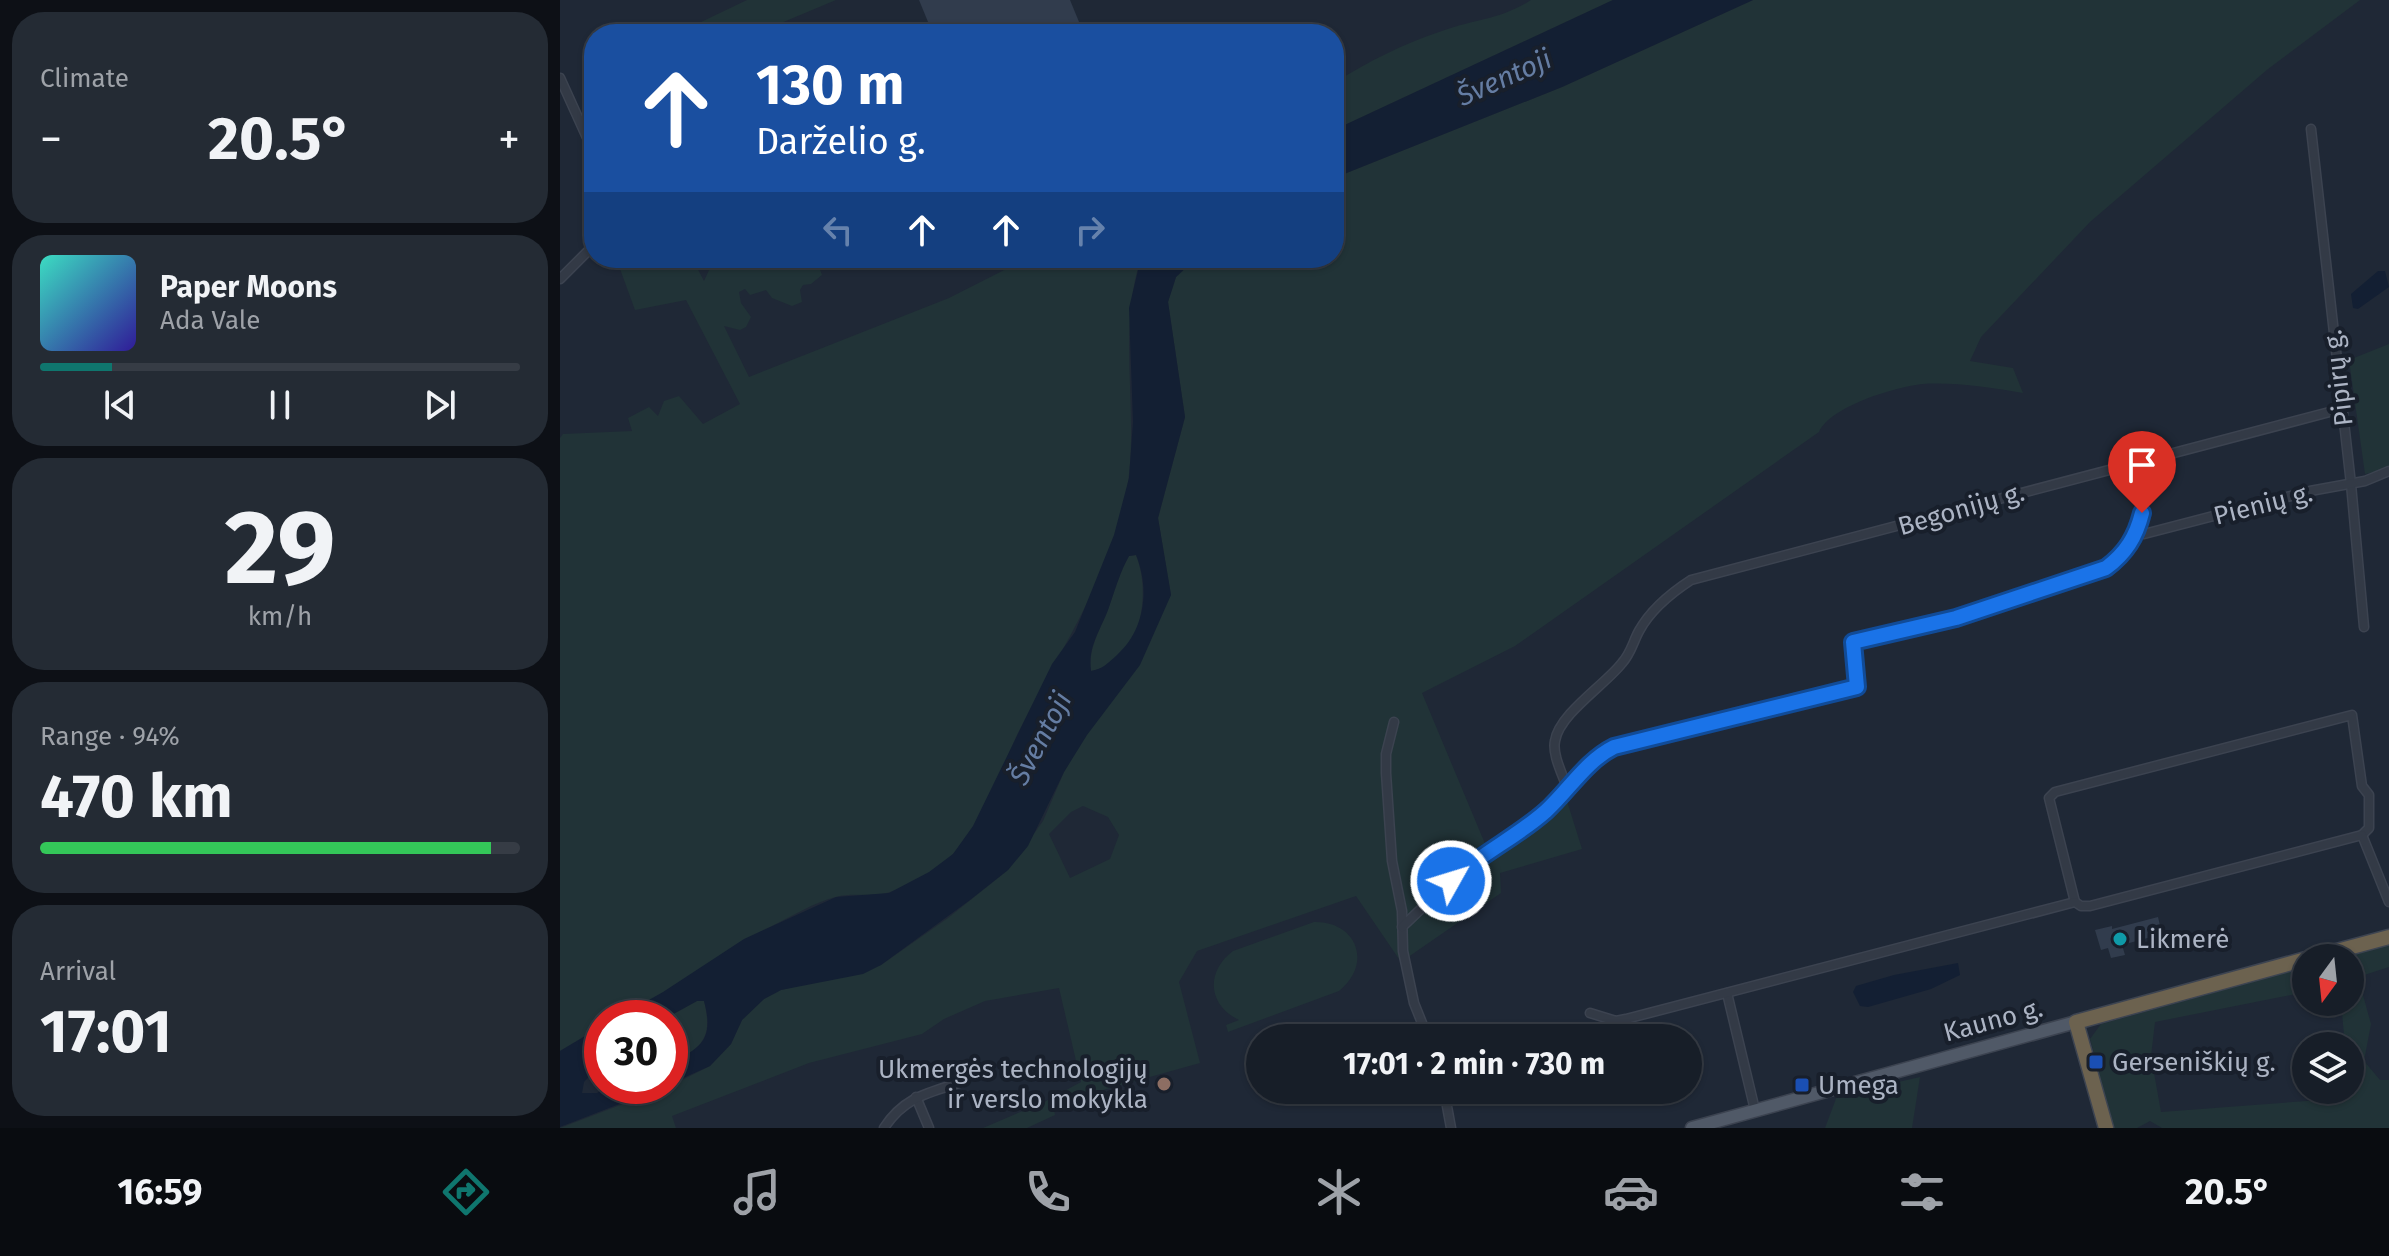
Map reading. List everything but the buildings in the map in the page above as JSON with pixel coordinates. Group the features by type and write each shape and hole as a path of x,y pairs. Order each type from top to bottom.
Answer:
{"highway":[{"name":"Kauno g.","path":"2364,944 2389,937"},
{"name":"Kauno g.","path":"2076,1022 2292,964"},
{"path":"2076,1022 2106,1128"}],"main road":[{"name":"Kauno g.","path":"1692,1128 2076,1022"}],"street":[{"path":"560,78 584,131"},
{"name":"Pipirų g.","path":"2311,129 2364,627"},
{"path":"560,279 584,255"},
{"name":"Begonijų g.","path":"1567,788 1554,748 1557,733 1577,708 1620,667 1647,619 1670,594 1704,575 1880,532 2341,409"},
{"path":"1402,927 1465,867 1543,813 1599,756 1623,743 1857,687 1853,642 1956,618 2106,568 2125,551 2137,533 2144,489 2143,460"},
{"name":"Pienių g.","path":"2137,533 2144,534 2310,491 2351,484 2389,471"},
{"path":"2352,715 2362,786 2369,795 2369,828 2362,835 2090,906 2075,902 2049,798 2055,792 2352,715"},
{"path":"1394,722 1386,754 1392,861 1403,951 1414,1003 1422,1024"},
{"path":"2362,835 2389,902"},
{"path":"1590,1013 1616,1021 2075,902"},
{"path":"1727,993 1755,1110"},
{"path":"884,1128 896,1109 916,1097 962,1082"},
{"path":"916,1097 929,1128"},
{"path":"1447,1104 1451,1128"}],"shaded area":[{"path":"747,0 836,0 779,24 697,24"},
{"path":"1531,0 1613,0 1344,125 1344,77 1414,42 1520,7"},
{"path":"1753,0 2360,0 2268,69 2090,222 1981,337 1970,361 2013,368 2023,393 1986,387 1923,384 1897,389 1850,406 1836,414 1819,432 1515,646 1422,693 1491,858 1567,801 1582,849 1500,873 1501,893 1401,962 1356,896 1197,951 1179,982 1200,1063 1053,1104 1055,1115 1027,1128 983,1128 1081,1082 1059,988 985,1001 944,1019 922,1034 809,1063 672,1116 676,1128 560,1128 623,1104 688,1104 688,1077 710,1066 731,1044 742,1020 764,999 781,990 881,965 948,918 1008,870 1043,821 1064,772 1171,595 1158,518 1185,417 1168,302 1176,277 1185,268 1344,268 1344,174 1562,87","holes":["1083,806 1108,817 1119,835 1110,859 1070,878 1049,834 1071,812"]},
{"path":"620,268 697,268 704,281 710,268 820,268 822,275 811,284 803,285 800,290 802,302 792,306 772,298 766,290 750,295 745,289 739,292 741,303 751,317 746,327 740,330 724,326 749,377 949,298 1008,268 1138,268 1129,338 1129,474 1113,542 1085,608 1018,733 981,814 952,855 931,872 898,889 877,895 849,895 819,902 752,937 652,1000 584,1000 584,1037 560,1051 560,438 563,434 632,431 628,418 649,407 658,416 664,401 679,396 703,424 740,404 686,300 635,310"},
{"path":"2389,344 2389,469 2365,474 2349,360"},
{"path":"1136,555 1143,589 1138,625 1121,655 1108,665 1091,671 1094,645 1121,574 1129,556"},
{"path":"1314,922 1329,924 1350,936 1357,957 1355,969 1339,991 1228,1032 1226,1025 1239,1020 1221,1006 1214,987 1218,968 1233,951"},
{"path":"2389,944 2389,967 2364,975 2364,951"},
{"path":"2292,971 2292,995 2155,1022 2151,1056 2161,1112 2292,1102 2364,1104 2364,1061 2380,1080 2389,1080 2389,1128 2162,1128 2150,1121 2137,1128 2111,1128 2090,1039 2101,1024"},
{"path":"2364,999 2371,1024 2364,1061 2364,1032 2344,1032 2342,1016 2364,1016"},
{"path":"704,1001 707,1024 703,1040 688,1053 688,1006"},
{"path":"1920,1077 1912,1128 1825,1128 1837,1096"}],"water":[{"name":"Šventoji","path":"1613,0 1753,0 1562,87 1344,174 1344,125"},
{"name":"Šventoji","path":"1139,268 1185,268 1176,277 1168,302 1185,417 1158,518 1171,595 1140,665 1087,735 1064,772 1028,846 1008,870 881,965 863,974 781,990 764,999 742,1020 731,1044 710,1066 688,1076 688,1053 703,1040 708,1024 704,1001 688,1006 688,1000 649,1000 744,939 836,897 889,893 929,872 953,854 973,826 1052,664 1075,632 1114,535 1129,478 1133,422 1129,308","holes":["1136,555 1144,595 1134,634 1111,661 1091,671 1093,644 1129,556"]},
{"path":"2378,271 2385,271 2389,287 2358,309 2353,308 2351,294"},
{"path":"1958,963 1960,975 1931,989 1868,1007 1860,1006 1853,992 1856,986 1894,975"},
{"path":"584,1037 584,1104 619,1104 560,1127 560,1051"}],"place":[{"name":"Likmerė","path":"2120,939"},
{"name":"Gerseniškių g.","path":"2096,1062"},
{"name":"Ukmergės technologijų ir verslo mokykla","path":"1164,1084"},
{"name":"Umega","path":"1802,1085"}],"route":[{"path":"1451,881 1465,867 1543,813 1599,756 1614,747 1857,687 1853,642 1956,618 2106,568 2119,558 2137,533 2142,513"}]}
